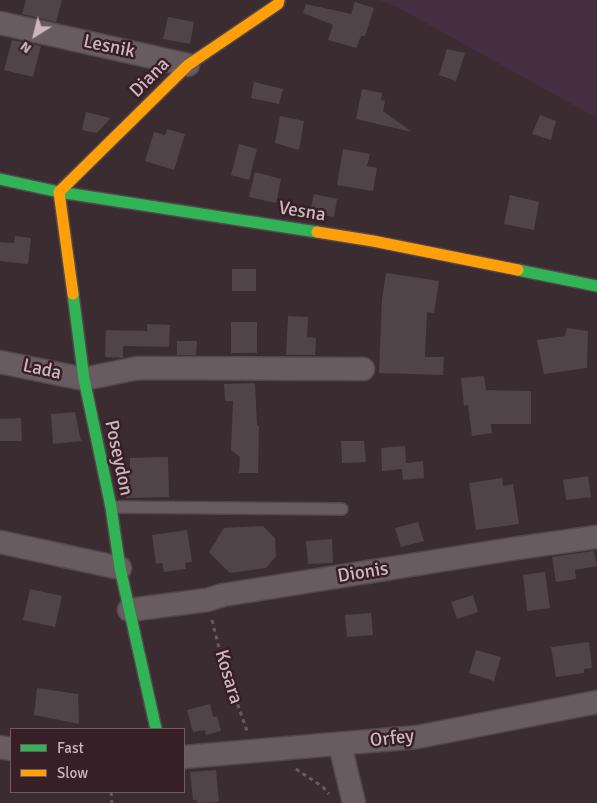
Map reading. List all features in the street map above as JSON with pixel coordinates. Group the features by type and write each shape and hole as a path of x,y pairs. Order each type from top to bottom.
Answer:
{"street":[{"name":"Diana","path":"59,192 188,65 278,2"},
{"name":"Lesnik","path":"0,23 188,65"},
{"name":"Vesna","path":"0,178 59,192 373,241 597,286"},
{"name":"Poseydon","path":"59,192 84,379 110,507 120,568 156,728"},
{"name":"Lada","path":"0,362 84,379"},
{"path":"84,379 138,368 363,369"},
{"name":"Dionis","path":"129,610 206,600 223,595 272,587 597,537"},
{"path":"0,542 120,568"},
{"name":"Orfey","path":"185,757 417,737 597,702"},
{"path":"340,745 343,800"}],"lane":[{"path":"110,507 342,509"}],"path":[{"name":"Kosara","path":"206,600 224,669 243,724 257,751"},
{"path":"292,766 343,800"}],"shaded area":[{"path":"379,0 597,0 597,118 397,7"}],"building":[{"path":"26,0 62,0 56,22 22,14"},
{"path":"355,2 374,8 365,36 361,36 356,48 328,40 333,25 303,13 306,4 351,14"},
{"path":"168,17 194,22 190,44 163,39"},
{"path":"12,40 41,46 33,77 4,70"},
{"path":"447,49 465,53 456,81 439,75"},
{"path":"254,82 283,89 279,104 251,98"},
{"path":"362,89 382,93 381,100 385,101 383,111 412,132 356,119"},
{"path":"86,112 110,118 97,133 82,130"},
{"path":"540,115 556,121 551,140 532,134"},
{"path":"280,116 304,121 299,150 275,143"},
{"path":"167,129 185,134 174,170 145,161 154,132 165,135"},
{"path":"239,144 257,149 249,180 231,175"},
{"path":"343,149 370,154 367,166 377,168 373,191 337,185"},
{"path":"255,172 281,179 276,203 249,197"},
{"path":"314,194 337,199 334,217 310,212"},
{"path":"510,195 539,202 534,230 504,224"},
{"path":"15,236 31,238 28,264 0,261 0,242 14,243"},
{"path":"232,269 256,269 256,291 232,291"},
{"path":"386,273 439,281 434,313 427,312 425,357 444,357 443,375 379,373 382,299"},
{"path":"288,316 308,317 307,337 316,338 315,355 286,355"},
{"path":"231,322 257,322 257,353 231,353"},
{"path":"147,324 170,325 169,347 123,346 123,358 105,357 106,330 147,331"},
{"path":"567,328 588,331 587,368 544,374 537,340 565,336"},
{"path":"177,341 197,341 196,355 177,355"},
{"path":"484,376 486,390 531,391 531,424 491,424 492,433 472,436 468,405 464,406 461,378"},
{"path":"255,383 257,426 259,426 258,473 239,473 240,457 231,450 233,401 225,401 224,384"},
{"path":"75,412 81,441 53,444 51,414"},
{"path":"21,418 22,441 0,441 0,419"},
{"path":"341,441 364,441 366,462 342,463"},
{"path":"405,446 406,463 423,461 424,478 403,480 402,469 382,471 381,448"},
{"path":"168,457 169,497 126,498 120,474 130,471 130,458"},
{"path":"588,476 591,497 566,500 563,480"},
{"path":"502,478 503,486 513,484 519,524 476,530 469,483"},
{"path":"418,522 424,541 401,547 395,528"},
{"path":"263,526 275,538 276,556 266,568 230,573 209,552 224,528"},
{"path":"187,530 192,562 185,563 186,569 164,572 162,563 156,564 152,535"},
{"path":"332,539 333,563 308,564 306,541"},
{"path":"594,551 597,566 575,570 576,579 556,582 552,557"},
{"path":"545,572 550,608 527,611 523,575"},
{"path":"30,589 62,596 55,627 23,620"},
{"path":"473,595 478,612 457,619 451,602"},
{"path":"371,613 373,635 347,637 345,615"},
{"path":"589,642 592,668 584,669 584,673 556,677 551,647"},
{"path":"476,650 501,657 494,681 469,673"},
{"path":"37,688 78,694 79,724 34,715"},
{"path":"210,704 213,717 217,716 221,731 206,735 205,730 193,732 187,710"},
{"path":"216,770 219,802 197,803 197,800 193,800 190,772"}],"traffic: fast":[{"path":"0,179 59,192 317,232"},
{"path":"518,270 597,286"},
{"path":"73,294 84,379 111,507 120,568 156,728"}],"traffic: slow":[{"path":"73,294 59,192 188,65 278,4 279,0"},
{"path":"317,232 373,241 518,270"}]}
